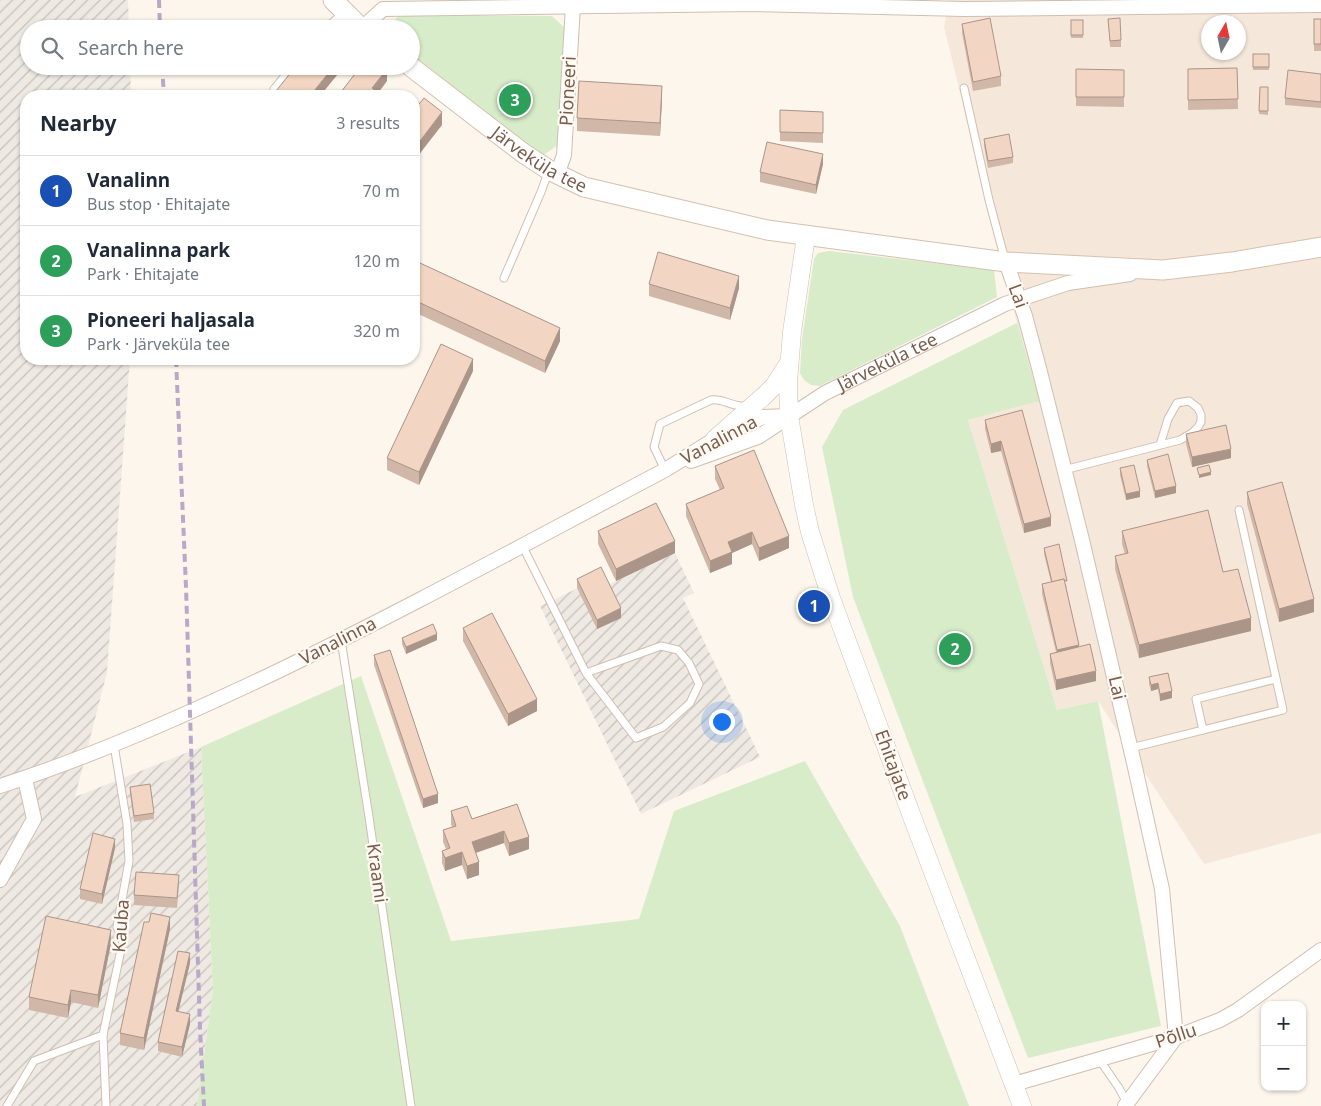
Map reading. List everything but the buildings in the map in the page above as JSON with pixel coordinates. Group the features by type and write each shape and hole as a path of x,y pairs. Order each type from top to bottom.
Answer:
{"main road":[{"path":"338,6 353,20"},
{"name":"Järveküla tee","path":"420,74 478,120 553,172 584,187 767,230 1006,262 1162,270 1232,262 1321,247"}],"street":[{"path":"371,20 383,9 573,6 751,4 974,9 1321,6"},
{"name":"Pioneeri","path":"553,172 564,155 573,6"},
{"path":"789,416 788,382 792,332 806,236"},
{"name":"Lai","path":"1006,262 1030,334 1064,470 1131,748 1162,889 1176,1037"},
{"name":"Järveküla tee","path":"789,416 825,394 952,330 1019,300 1068,283 1162,270"},
{"path":"715,439 774,386 790,361"},
{"name":"Vanalinna","path":"0,786 114,745 190,713 341,640 665,470 715,439 763,417 789,416"},
{"name":"Vanalinna","path":"665,470 758,437 789,416"},
{"name":"Ehitajate","path":"789,416 810,532 831,598 1022,1106"},
{"path":"0,880 34,819 25,778"},
{"name":"Põllu","path":"1014,1084 1176,1037 1220,1020 1238,1010 1321,950"},
{"path":"1126,1104 1176,1037"}],"lane":[{"path":"330,20 338,6"},
{"path":"274,89 286,75"},
{"path":"964,88 989,200 1006,262"},
{"path":"504,278 541,192 553,172"},
{"path":"665,470 654,446 660,424 711,400 718,400 740,407 753,406"},
{"path":"1064,470 1180,440 1198,427 1201,422 1198,408 1189,401 1176,403 1168,419 1160,445"},
{"path":"1131,748 1283,710 1239,510"},
{"path":"522,545 586,673 636,738 663,727 690,703 699,684 689,663 678,650 661,646 586,673"},
{"name":"Kraami","path":"341,640 369,816 411,1106"},
{"path":"1204,730 1196,700 1276,679"},
{"name":"Kauba","path":"106,1106 103,1035 123,940 117,927 128,861 127,824 114,745"},
{"path":"7,1106 34,1061 103,1035"},
{"path":"1099,1059 1119,1088 1126,1104"}],"shaded area":[{"path":"0,0 128,0 129,20 20,20 20,75 130,75 131,90 20,90 20,365 130,365 107,672 75,797 201,747 213,991 197,1106 0,1106"},
{"path":"949,0 1321,0 1321,833 1204,864 1098,701 1057,710 968,420 1040,401 1017,323 944,27"},
{"path":"675,553 694,593 683,598 760,757 641,814 540,606 601,577 606,586"}],"green space":[{"path":"399,15 552,16 565,28 558,145 542,156 420,62 420,20 395,20"},
{"path":"829,251 994,270 997,297 820,386 811,385 804,380 800,373 802,339 814,259 818,253"},
{"path":"1017,323 1040,401 968,420 1057,710 1098,701 1161,1026 1028,1058 853,597 822,447 843,410"},
{"path":"361,676 451,941 639,919 674,811 805,761 900,926 969,1106 197,1106 213,991 201,747"}],"railway":[{"path":"159,0 160,20"},
{"path":"163,75 164,90"},
{"path":"176,365 204,1106"}],"place":[{"name":"Pioneeri haljasala","path":"515,100"},
{"name":"Vanalinn","path":"814,606"},
{"name":"Vanalinna park","path":"955,649"}]}
